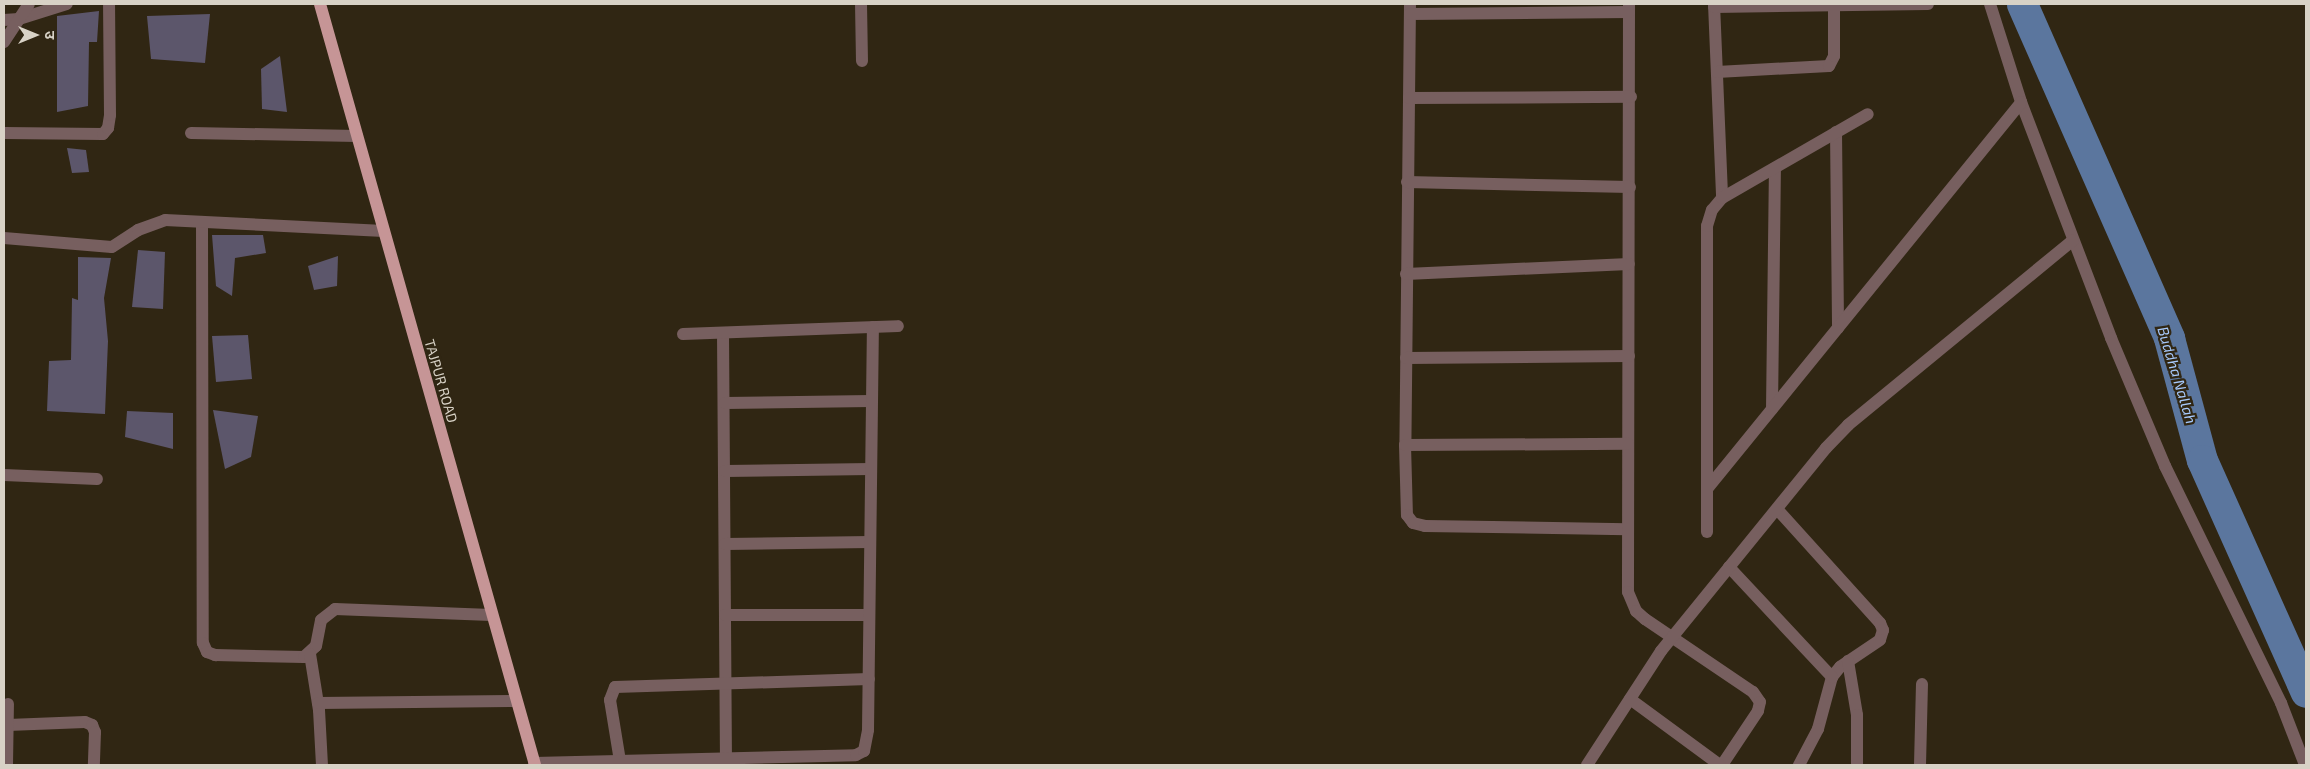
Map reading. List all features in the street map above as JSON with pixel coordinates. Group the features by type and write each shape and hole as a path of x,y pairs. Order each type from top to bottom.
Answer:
{"main road":[{"name":"TAJPUR ROAD","path":"320,4 491,615 535,764"}],"street":[{"path":"4,42 30,4"},
{"path":"4,20 19,19 68,4"},
{"path":"4,133 103,134 108,128 110,115 109,4"},
{"path":"861,4 862,61"},
{"path":"1722,198 1714,5 1928,4"},
{"path":"1990,4 2021,102 2073,240 2165,466 2281,703 2305,765"},
{"path":"1717,72 1829,66 1834,56 1834,5"},
{"path":"1627,529 1413,523 1407,515 1405,445 1406,274 1410,9 1629,8 1631,97 1627,582 1630,601 1636,611 1671,638 1753,692 1760,702 1758,711 1721,765 1630,699"},
{"path":"1408,98 1631,97"},
{"path":"1708,489 2021,102"},
{"path":"1708,532 1708,226 1712,210 1722,198 1868,114"},
{"path":"1836,132 1838,328"},
{"path":"191,133 357,136"},
{"path":"1772,409 1775,168"},
{"path":"1407,182 1630,187"},
{"path":"4,238 112,247 153,222 202,222 384,231"},
{"path":"202,222 203,643 207,652 215,655 304,657 310,654 316,646 321,620 327,612 335,609 491,615"},
{"path":"1587,765 1671,638 1848,424 2073,240"},
{"path":"1406,274 1629,264"},
{"path":"684,334 898,326"},
{"path":"535,764 856,755 864,751 868,730 873,327"},
{"path":"724,333 726,758"},
{"path":"1406,358 1628,356"},
{"path":"725,404 871,401"},
{"path":"1405,445 1628,444"},
{"path":"725,470 870,469"},
{"path":"4,475 97,479"},
{"path":"1777,509 1880,623 1883,630 1880,640 1848,662 1832,677 1818,729 1799,765"},
{"path":"726,544 870,542"},
{"path":"1729,567 1832,677"},
{"path":"726,615 869,615"},
{"path":"310,654 318,703 322,765"},
{"path":"1848,662 1857,714 1857,765"},
{"path":"620,761 610,700 615,687 868,679"},
{"path":"1920,765 1922,684"},
{"path":"318,703 516,701"},
{"path":"7,765 8,704"},
{"path":"8,725 85,722 95,732 94,765"}],"building":[{"path":"99,11 97,42 89,42 88,106 57,112 57,16"},
{"path":"210,14 205,63 151,59 147,16"},
{"path":"280,56 287,112 262,109 261,69"},
{"path":"67,148 86,150 89,172 72,173"},
{"path":"212,235 263,235 266,253 235,258 232,296 216,286"},
{"path":"138,250 165,252 163,309 132,307"},
{"path":"338,256 337,286 314,290 308,266"},
{"path":"78,257 111,258 104,298 108,341 105,414 47,411 49,361 71,360 72,298 78,300"},
{"path":"248,335 252,379 216,382 212,336"},
{"path":"213,410 258,416 251,457 225,469"},
{"path":"127,411 173,413 173,449 125,437"}],"waterway":[{"name":"Buddha Nallah","path":"2022,4 2169,338 2202,460 2306,692"}]}
